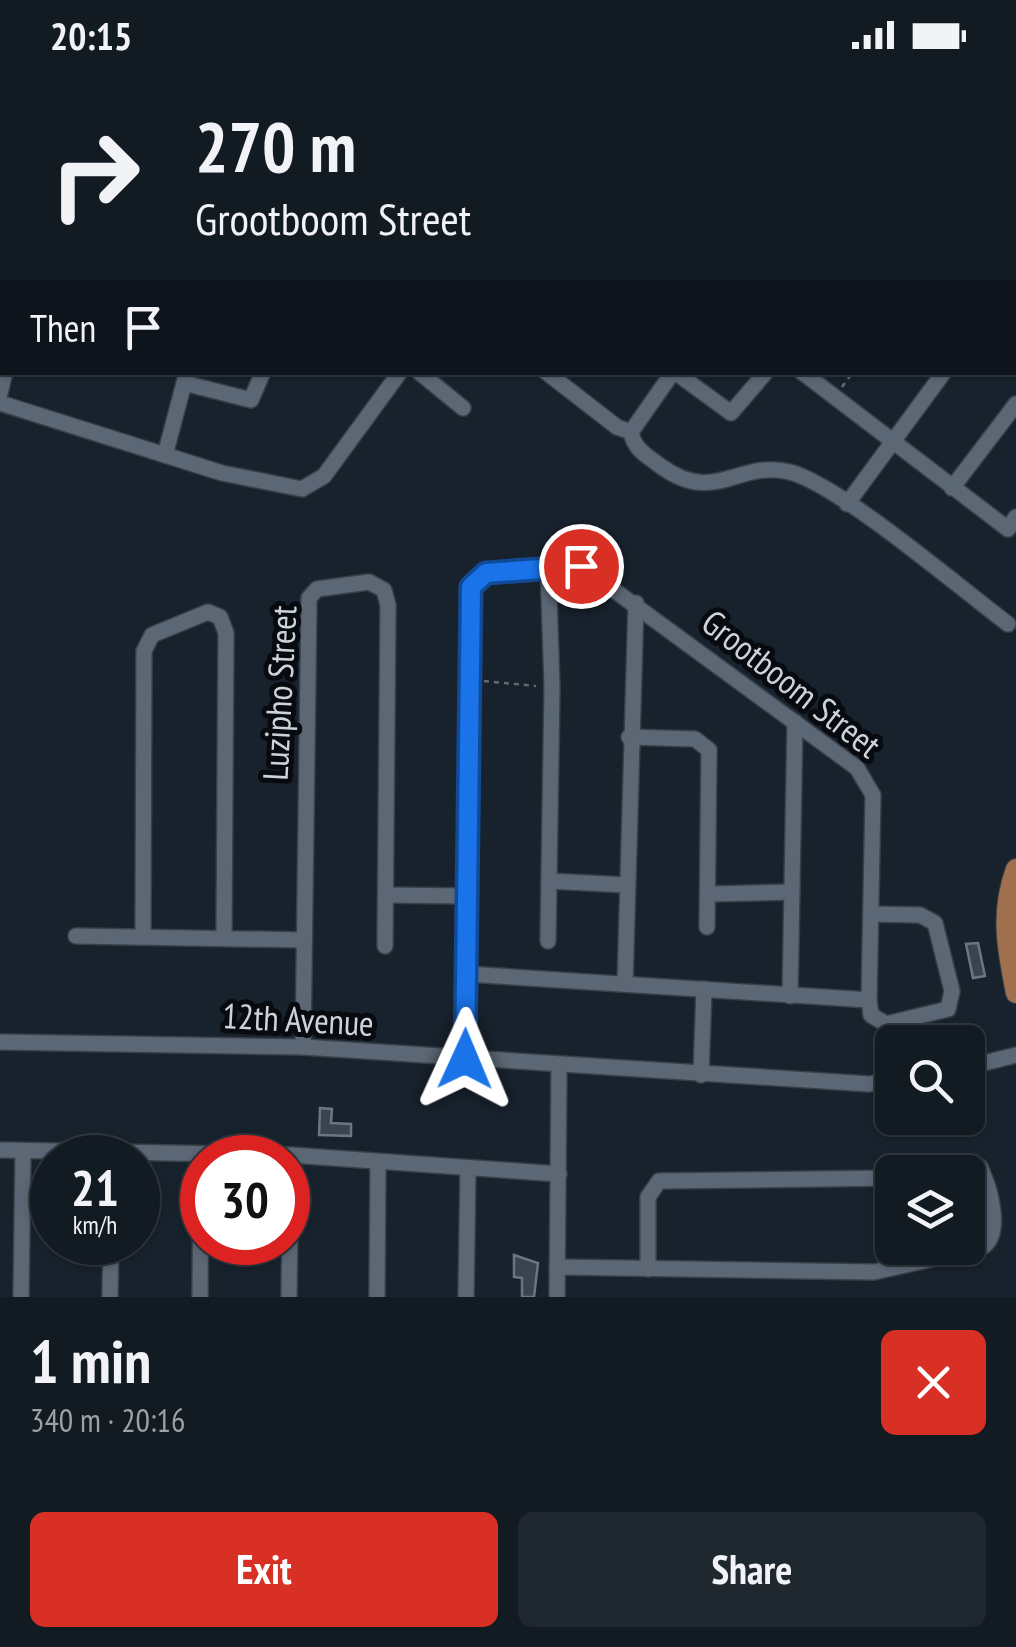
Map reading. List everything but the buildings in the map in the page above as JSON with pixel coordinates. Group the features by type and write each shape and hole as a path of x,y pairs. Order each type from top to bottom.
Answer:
{"main road":[{"path":"1016,869 1008,891 1004,933 1016,993"}],"street":[{"path":"165,455 186,378 251,400 262,375"},
{"path":"0,404 278,486 312,486 324,476 398,375"},
{"path":"424,375 463,408"},
{"path":"550,375 616,427 630,432 641,452 680,480 701,485 782,471 800,476 847,504 1008,624"},
{"path":"630,432 672,375"},
{"path":"678,375 731,413 763,375"},
{"path":"806,375 952,488 1012,523"},
{"path":"847,504 938,375"},
{"path":"952,488 1016,404"},
{"path":"548,566 552,687 548,941"},
{"name":"Grootboom Street","path":"465,1059 473,581 486,573 581,566 858,768 872,787 869,1000"},
{"name":"Luzipho Street","path":"303,1048 309,598 321,588 369,582 386,595 385,946"},
{"path":"625,984 629,737 636,603"},
{"path":"143,936 144,651 152,635 208,612 220,618 226,633 224,938"},
{"path":"790,996 795,722"},
{"path":"629,737 695,738 709,750 707,928"},
{"path":"549,881 627,885"},
{"path":"709,894 792,892"},
{"path":"386,895 466,896"},
{"path":"466,974 869,1000 872,1014 886,1024 942,1012 952,1000 932,919 920,914 871,914"},
{"path":"76,936 304,940"},
{"path":"701,1076 704,990"},
{"name":"12th Avenue","path":"0,1042 303,1048 701,1076 875,1083"},
{"path":"985,1063 1016,1056"},
{"path":"557,1297 559,1065"},
{"path":"0,1150 30,1152"},
{"path":"21,1297 23,1152"},
{"path":"310,1157 558,1174"},
{"path":"377,1297 378,1162"},
{"path":"466,1297 468,1168"},
{"path":"648,1269 648,1197 660,1181 875,1178"},
{"path":"985,1190 994,1230 985,1245"},
{"path":"110,1297 111,1265"},
{"path":"200,1265 200,1297"},
{"path":"289,1265 289,1297"},
{"path":"557,1267 874,1272 902,1265"}],"path":[{"path":"835,397 850,375"},
{"path":"470,680 552,687"}],"route":[{"path":"465,1059 471,587 476,578 486,573 562,564 581,566"}]}
